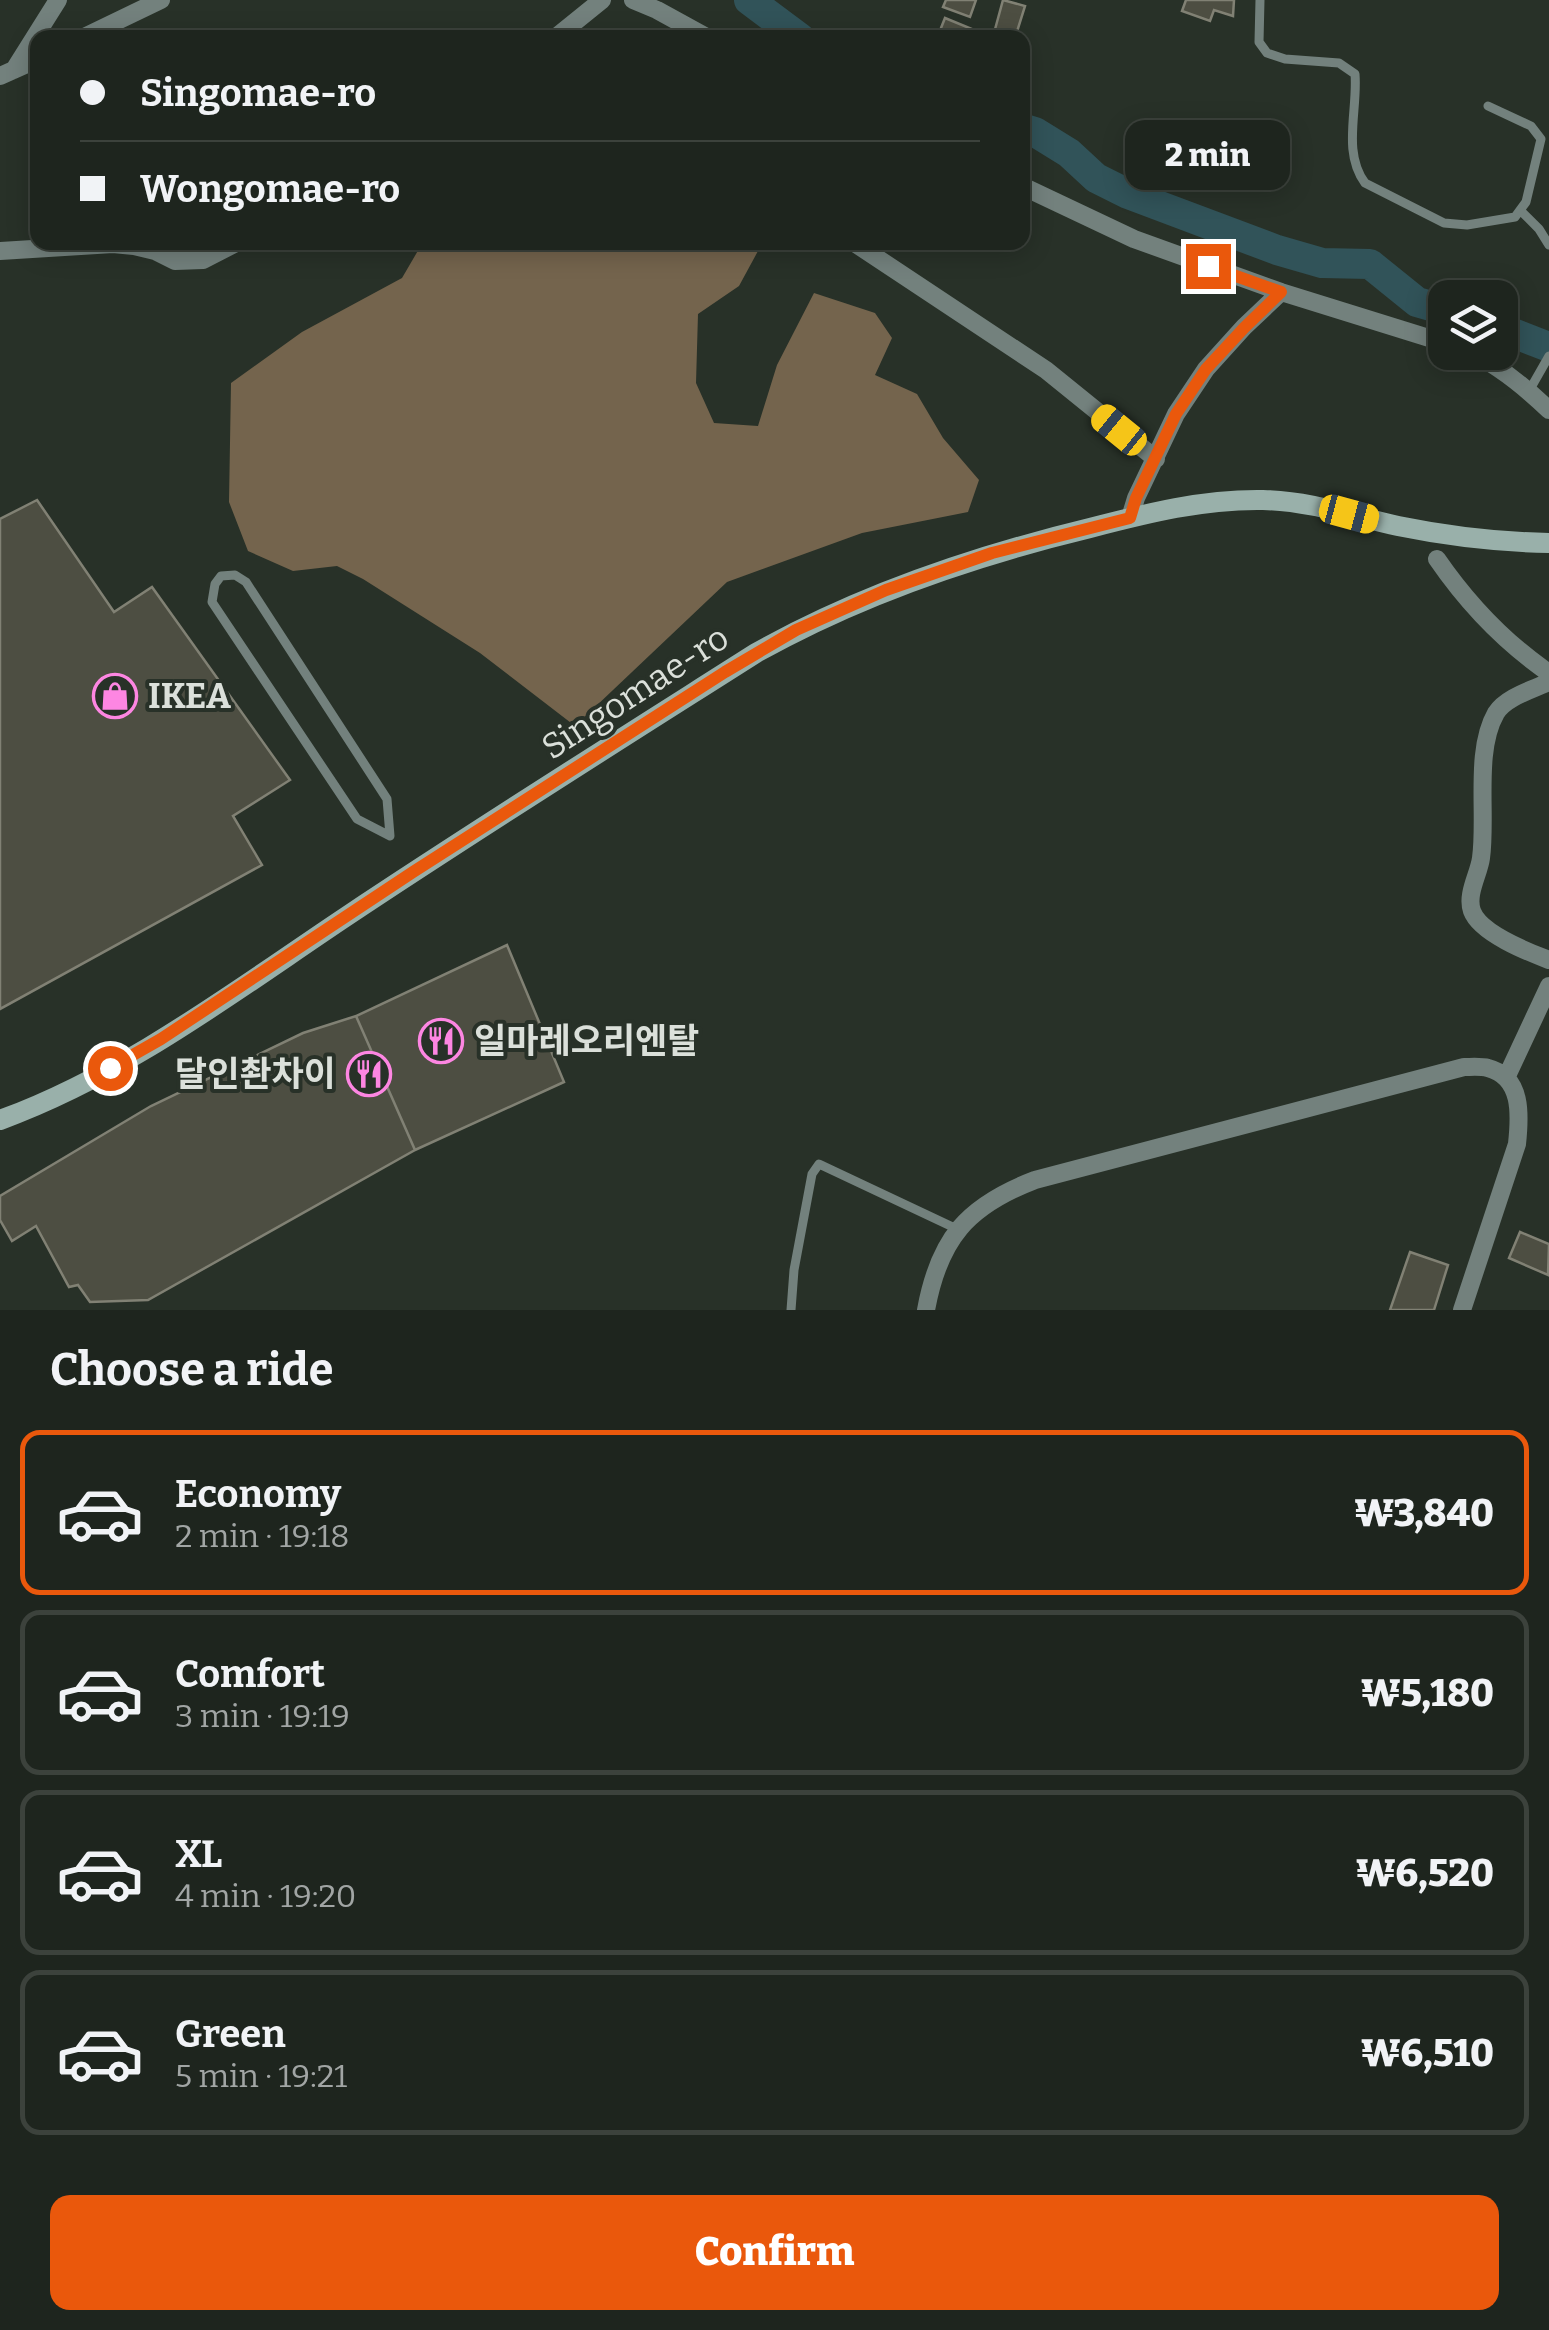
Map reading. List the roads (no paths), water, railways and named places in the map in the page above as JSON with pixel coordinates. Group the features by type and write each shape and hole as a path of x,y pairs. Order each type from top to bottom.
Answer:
{"street":[{"path":"37,30 58,0"},
{"path":"98,30 160,0"},
{"path":"565,30 602,0"},
{"path":"633,0 694,30"},
{"path":"658,10 670,30"},
{"path":"7,73 30,40"},
{"path":"7,73 30,63"},
{"path":"1030,190 1134,239 1281,292 1428,338"},
{"path":"0,251 30,249"},
{"path":"148,250 175,261 203,260 222,250"},
{"path":"865,250 1046,370 1156,458"},
{"path":"1130,518 1176,414 1206,369 1281,292"},
{"path":"1499,370 1549,410"},
{"name":"Singomae-ro","path":"0,1120 94,1077 161,1039 756,653 796,630 886,590 992,553 1190,504 1264,500 1320,506 1444,534 1549,543"},
{"path":"1437,560 1489,624 1549,674"},
{"path":"1549,682 1506,702 1493,721 1485,754 1481,860 1472,896 1472,912 1487,929 1549,960"},
{"path":"1506,1078 1549,986"},
{"path":"926,1310 940,1257 957,1229 1007,1191 1035,1180 1464,1067 1490,1068 1510,1081 1517,1098 1518,1144 1462,1310"}],"lane":[{"path":"1260,0 1259,42 1266,53 1338,64 1355,74 1354,159 1366,184 1444,224 1467,226 1515,217 1526,202 1541,139 1531,126 1488,106"},
{"path":"1520,210 1549,245"},
{"path":"1530,391 1546,360"},
{"path":"222,576 236,576 246,582 388,799 390,836 357,820 212,602 215,584 222,576"},
{"path":"790,1310 812,1174 818,1164 957,1229"}],"waterway":[{"path":"749,0 789,30"},
{"path":"1030,130 1069,153 1096,178 1128,194 1277,250 1322,263 1370,264 1417,302 1428,305"},
{"path":"1518,335 1549,347"}],"place":[{"name":"IKEA","path":"115,696"},
{"name":"일마레오리엔탈","path":"441,1041"},
{"name":"달인촨차이","path":"369,1074"}]}
